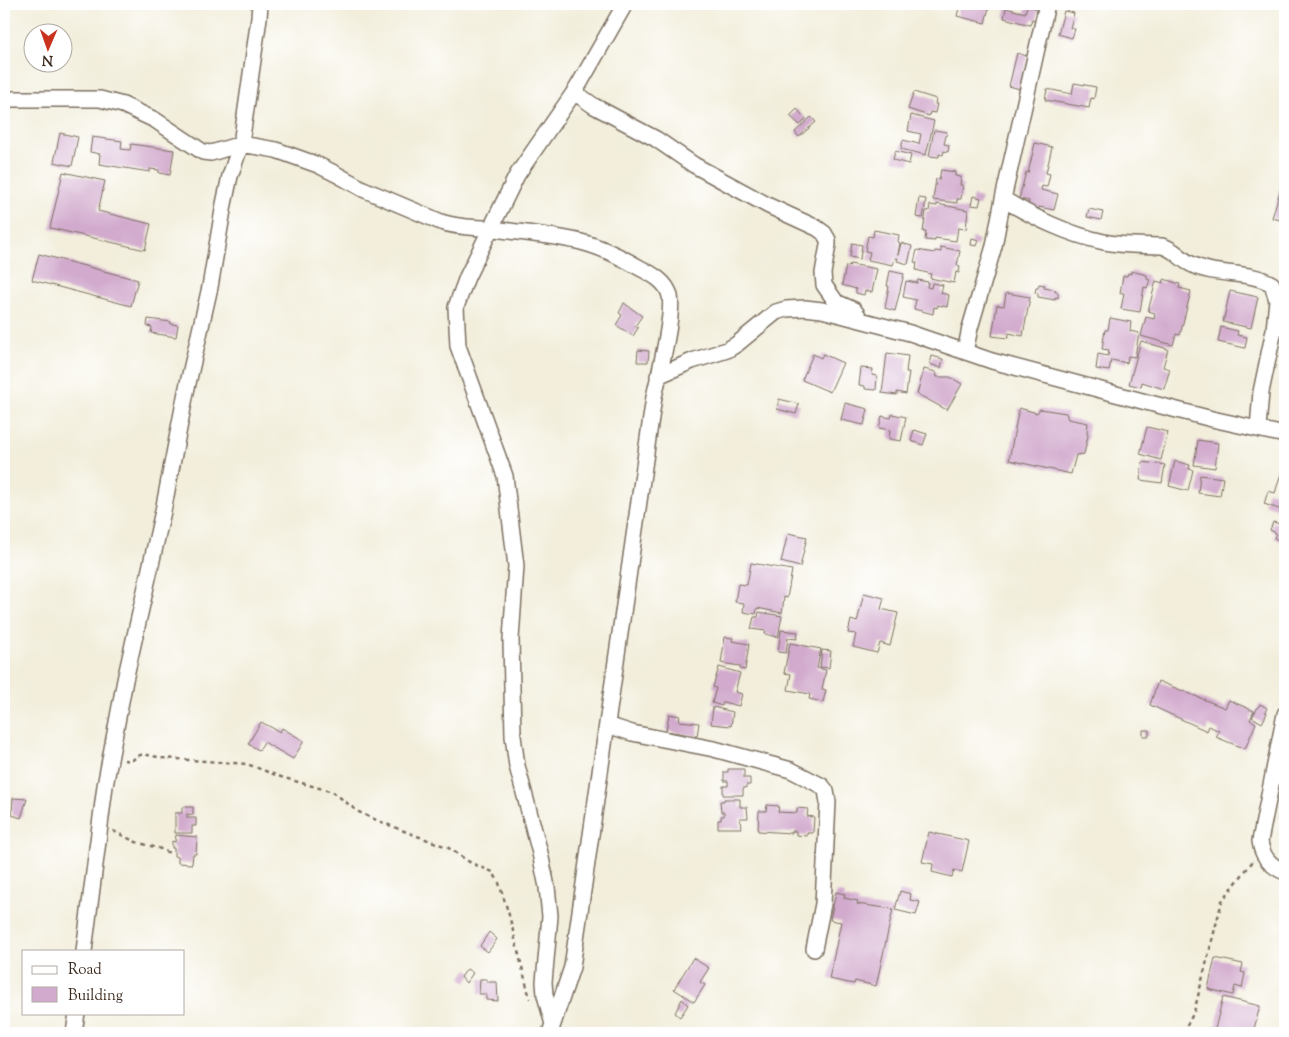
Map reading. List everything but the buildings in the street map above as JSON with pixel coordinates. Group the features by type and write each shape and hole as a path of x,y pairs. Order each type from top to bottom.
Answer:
{"street":[{"path":"84,950 110,755 163,511 186,392 210,287 230,176 241,144 260,4"},
{"path":"552,1029 544,982 550,916 547,887 517,766 513,736 511,639 516,566 505,476 458,346 456,307 467,277 518,175 601,49 625,4"},
{"path":"965,352 970,328 994,246 1048,4"},
{"path":"574,92 594,106 656,140 694,165 769,206 824,233 828,240 823,273 824,285 834,300 854,310 861,320"},
{"path":"4,99 100,99 113,101 155,120 203,152 211,152 241,144 276,150 318,165 363,190 426,217 453,226 491,228 581,242 615,254 661,281 668,290 671,304 644,462 572,967 552,1029"},
{"path":"1003,199 1047,224 1078,235 1106,242 1171,248 1191,264 1262,279 1272,284 1277,300 1274,330 1261,392 1258,428"},
{"path":"658,376 727,350 776,312 786,309 805,308 822,310 910,333 965,352 1184,412 1285,435"},
{"path":"1285,714 1260,841 1261,850 1266,860 1275,868 1285,872"},
{"path":"607,725 632,733 714,749 770,764 803,775 822,786 826,791 828,802 825,886 814,949"},
{"path":"72,1033 77,1014"}],"path":[{"path":"110,755 128,761 133,761 138,756 144,754 162,758 247,764 281,777 329,790 369,817 409,834 447,847 471,863 493,872 499,883 509,915 533,1006"},
{"path":"99,828 113,831 136,842 172,854"},
{"path":"1183,1033 1194,1012 1222,901 1261,850"}]}
